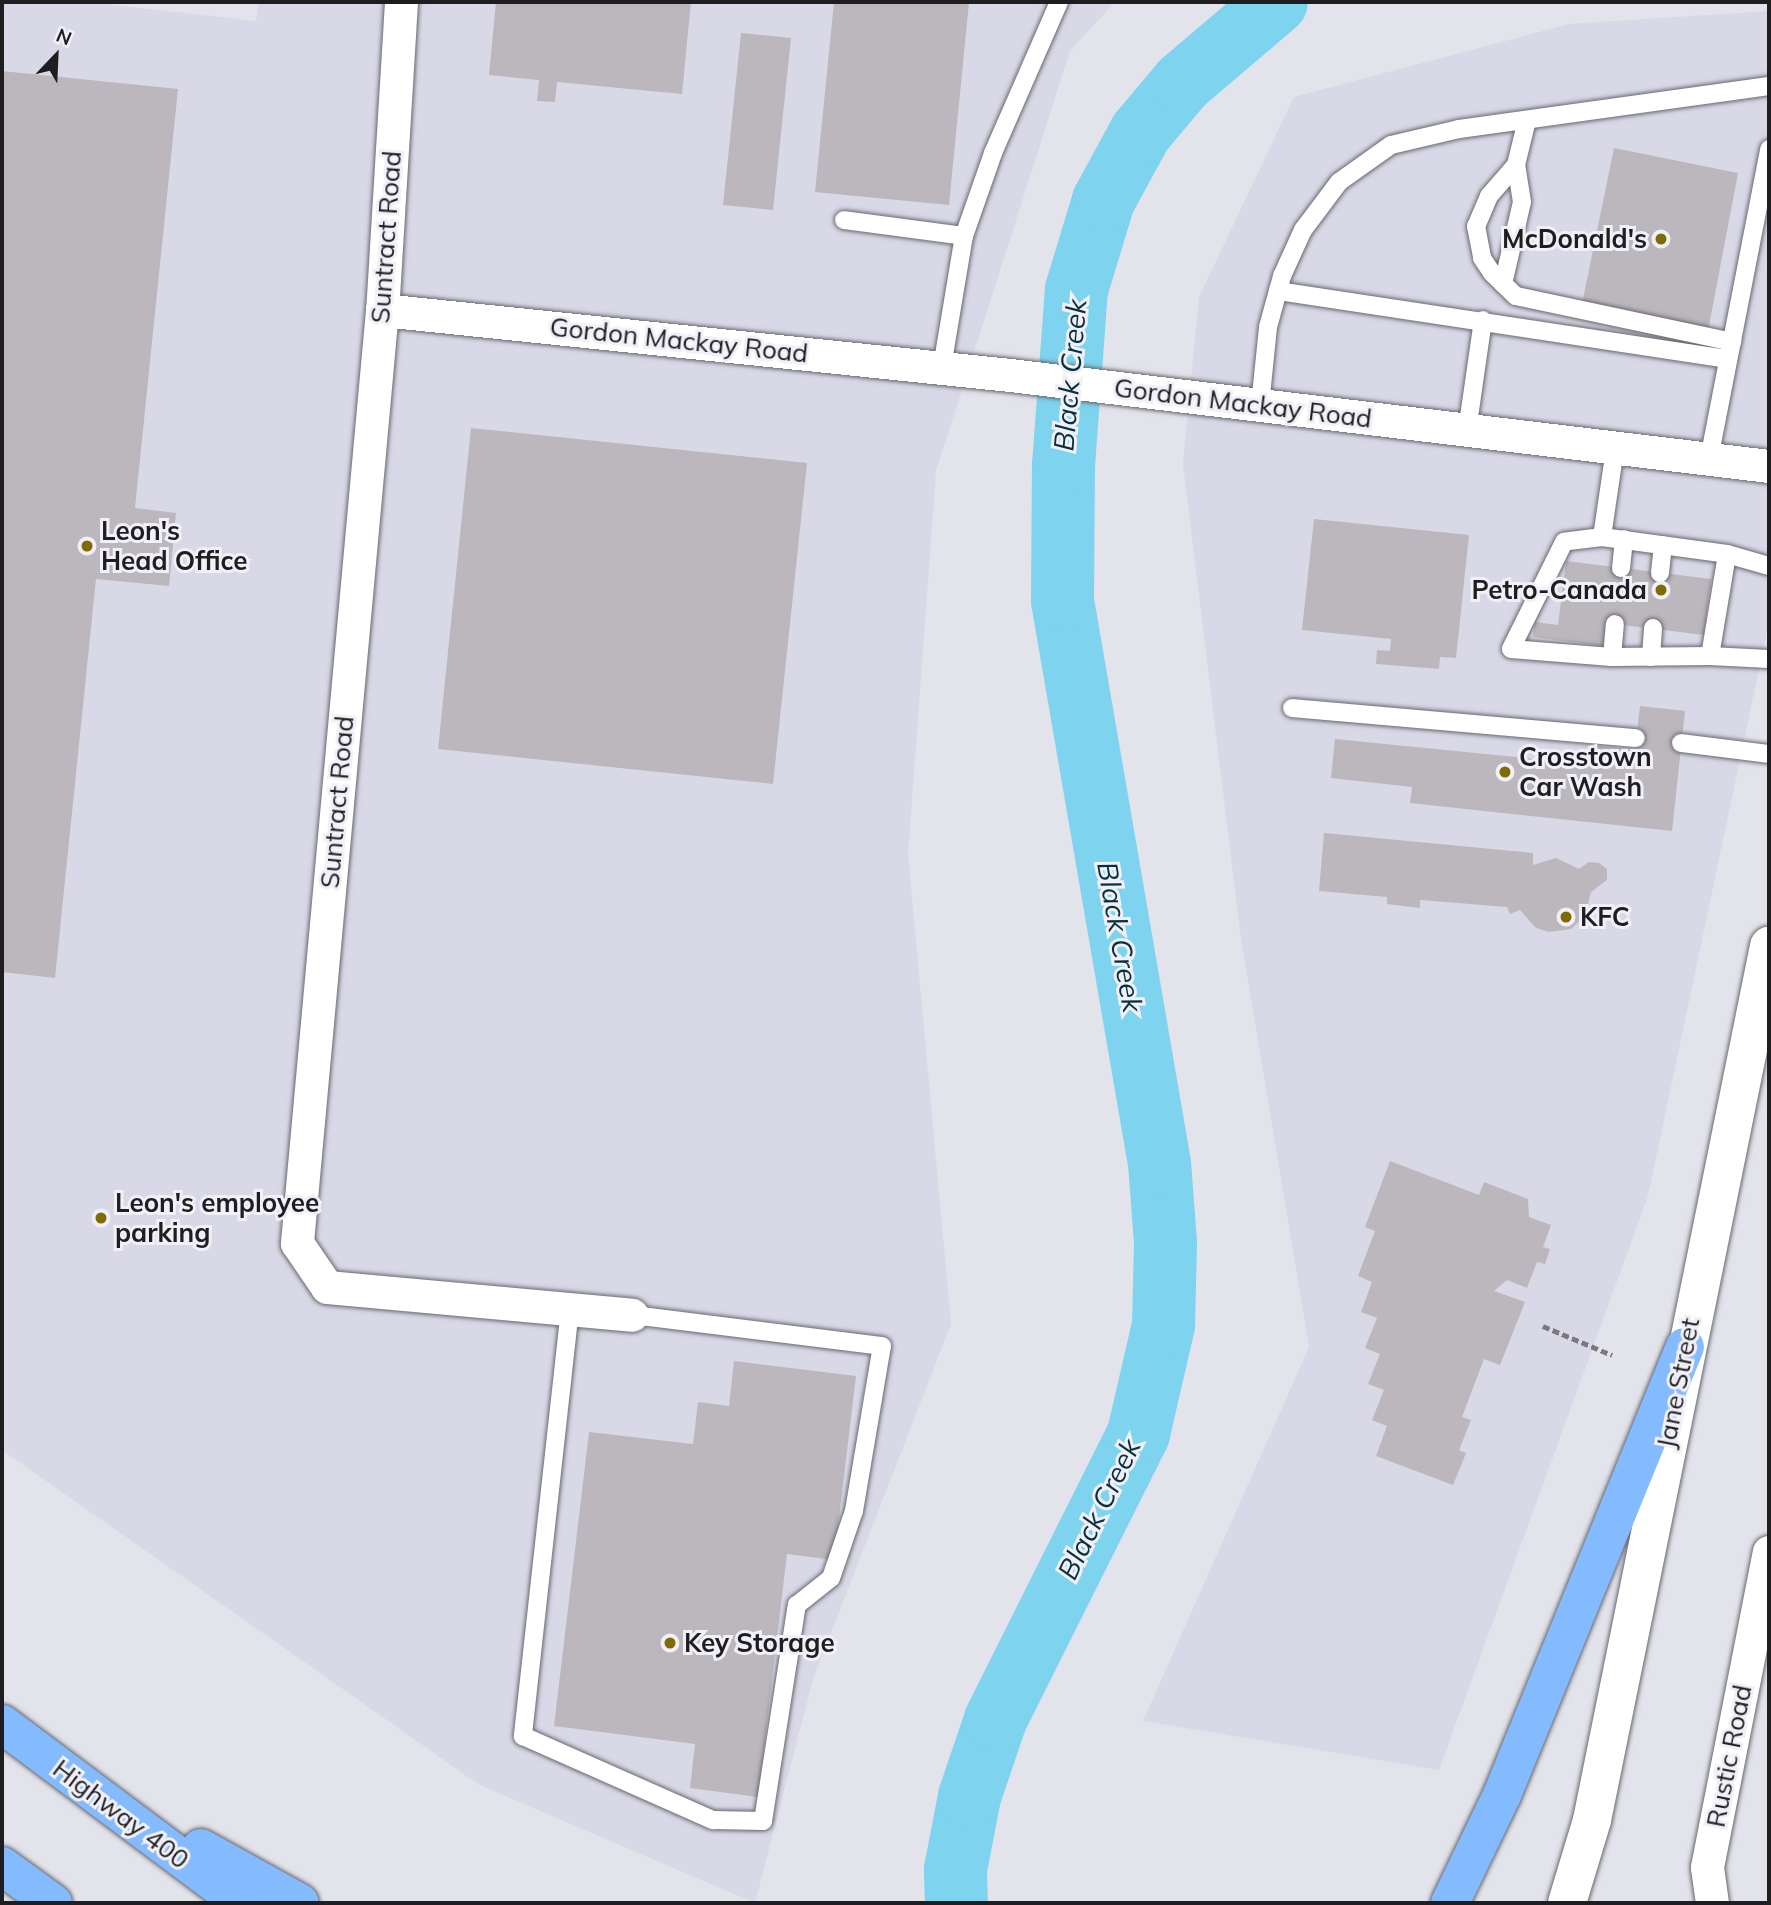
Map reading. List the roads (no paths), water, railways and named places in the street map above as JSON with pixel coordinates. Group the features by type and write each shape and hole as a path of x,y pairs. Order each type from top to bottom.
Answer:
{"highway":[{"path":"1450,1903 1502,1796 1685,1347"},
{"name":"Highway 400","path":"2,1724 241,1903"},
{"path":"71,1777 300,1903"},
{"path":"2,1866 53,1903"}],"main road":[{"name":"Jane Street","path":"1567,1903 1592,1820 1685,1347 1769,946"},
{"name":"Jane Street","path":"1586,1903 1592,1820"}],"street":[{"name":"Suntract Road","path":"401,2 382,310 297,1243 327,1287 632,1315"},
{"name":"Gordon Mackay Road","path":"382,310 1010,374 1769,466"},
{"name":"Rustic Road","path":"1712,1903 1707,1867 1768,1563"}],"lane":[{"path":"942,367 964,236 993,153 1059,2"},
{"path":"1259,405 1268,327 1278,291 1303,230 1339,182 1391,145 1527,120 1769,86"},
{"path":"1503,285 1521,202 1516,165 1527,120"},
{"path":"1709,459 1769,149"},
{"path":"1516,165 1489,195 1476,226 1482,258 1503,285 1516,296 1730,350"},
{"path":"844,220 964,236"},
{"path":"1278,291 1483,320 1730,350"},
{"path":"1467,431 1483,320"},
{"path":"1602,537 1615,449"},
{"path":"1769,566 1727,554 1624,539 1602,537 1564,542 1511,649 1612,657 1710,656 1769,659"},
{"path":"1622,568 1624,539"},
{"path":"1660,573 1663,545"},
{"path":"1710,656 1727,554"},
{"path":"1612,657 1615,624"},
{"path":"1651,657 1653,628"},
{"path":"1292,708 1636,738"},
{"path":"1681,743 1769,754"},
{"path":"570,1309 523,1737 713,1820 763,1821 797,1605 831,1578 854,1511 882,1346 632,1315"}],"waterway":[{"name":"Black Creek","path":"956,1903 955,1869 969,1796 995,1719 1138,1433 1163,1325 1165,1242 1159,1163 1062,600 1063,465 1076,289 1103,200 1140,132 1182,82 1276,2"}],"place":[{"name":"McDonald's","path":"1661,239"},
{"name":"Leon's Head Office","path":"87,546"},
{"name":"Petro-Canada","path":"1661,590"},
{"name":"Crosstown Car Wash","path":"1505,772"},
{"name":"KFC","path":"1566,917"},
{"name":"Leon's employee parking","path":"101,1218"},
{"name":"Key Storage","path":"670,1643"}]}
